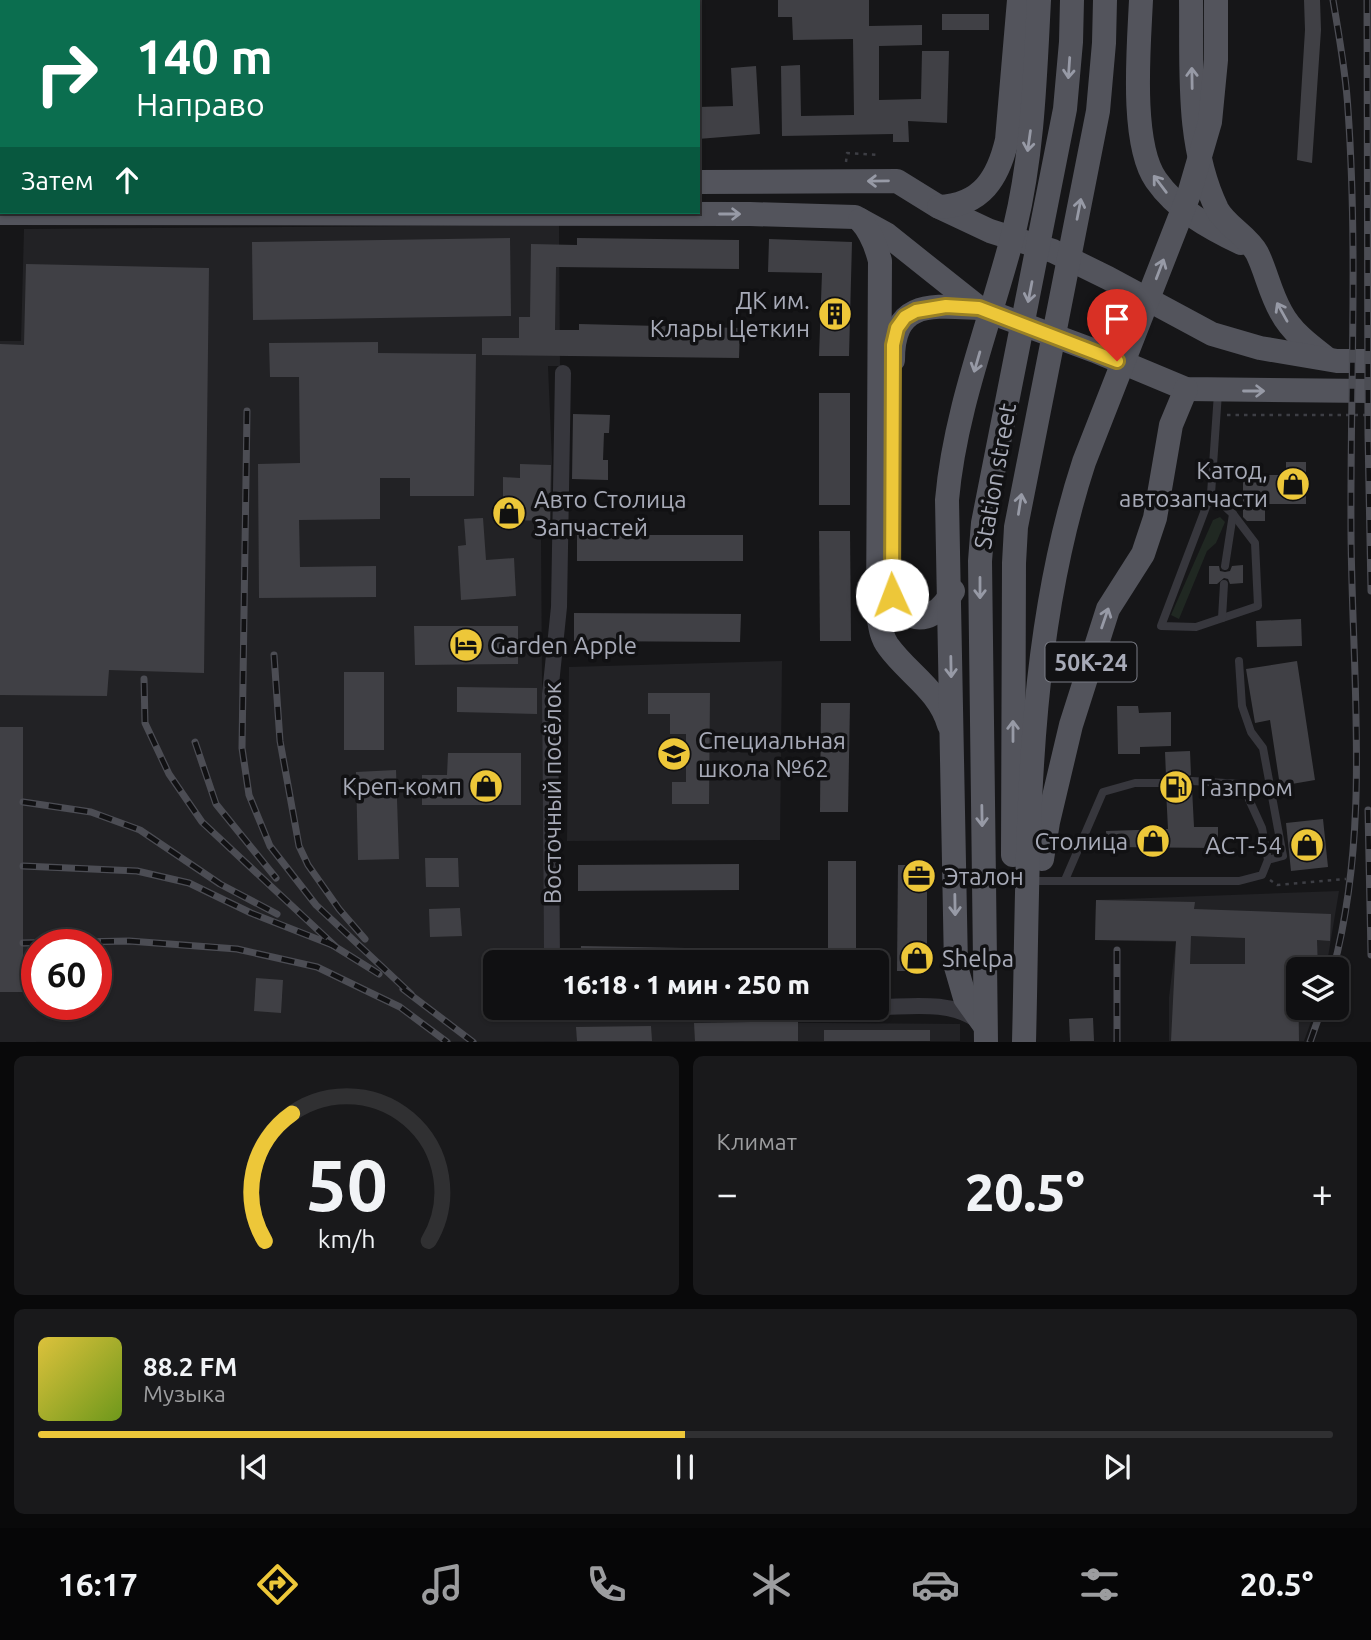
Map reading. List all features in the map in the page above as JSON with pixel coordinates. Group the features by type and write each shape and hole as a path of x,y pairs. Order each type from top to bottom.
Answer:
{"main road":[{"path":"939,207 965,202 983,190 997,175 1003,160 1007,140 1018,0"},
{"path":"985,1034 965,998 956,967 947,525 955,442 1021,197 1032,125 1039,0"},
{"name":"Station street","path":"985,1034 980,561 983,523 1065,109 1072,0"},
{"name":"Station street","path":"1012,1041 1016,527 1098,111 1105,0"},
{"path":"1141,0 1138,107 1145,153 1154,177 1172,199 1207,227 1256,250"},
{"path":"1191,0 1193,113 1201,169 1219,212 1256,250 1286,320 1303,341 1328,359"},
{"path":"1026,946 1032,752 1041,662 1053,586 1069,507 1090,446 1189,194 1210,122 1216,60 1216,0"},
{"path":"700,182 897,181 939,207 990,231 1054,251 1212,334 1260,348 1328,359 1371,361"},
{"path":"700,214 859,219 886,234 979,308 1218,403 1371,391"},
{"path":"859,219 876,244 880,261 878,614 881,632 888,646 924,683 943,708 953,739"},
{"path":"979,308 946,306 916,311 905,317 897,328 893,345 891,559 892,595 898,607 909,615 922,617 935,614 945,605 983,523"},
{"name":"50К-24","path":"1024,1041 1026,946 1048,822 1071,725 1108,609 1143,554 1151,530 1171,425 1186,389"}],"street":[{"name":"Восточный посёлок","path":"552,950 550,694 559,607 563,373"},
{"path":"889,1007 941,1007 970,1015 985,1034"}],"lane":[{"path":"1211,494 1233,514 1255,542 1258,606 1196,626 1161,626 1211,494 1218,403"},
{"path":"1225,566 1233,514"},
{"path":"1222,618 1224,584"},
{"path":"1239,660 1242,706 1251,732 1263,748 1283,856 1268,860"},
{"path":"1039,881 1238,881 1262,875 1268,860 1262,828 1242,783 1192,781"},
{"path":"1065,880 1103,792 1135,783 1166,783"}],"path":[{"path":"846,153 879,155"},
{"path":"1218,403 1371,415"},
{"path":"1262,875 1277,885 1346,879"}],"shaded area":[{"path":"559,225 560,366 548,366 552,462 551,528 541,539 544,950 483,950 483,1020 960,1024 960,1041 0,1042 0,341 21,341 24,229"},
{"path":"1220,517 1225,522 1216,543 1207,551 1179,619 1171,615 1213,520"},
{"name":"Специальная школа №62","path":"782,661 780,840 567,841 569,667"},
{"path":"1339,891 1328,957 1286,957 1286,1020 1312,1020 1304,1041 1169,1041 1169,997 1176,942 1095,940 1096,900"}],"building":[{"path":"778,0 869,0 869,26 922,25 922,45 879,46 879,100 921,99 922,51 949,51 947,123 908,121 909,142 893,142 893,134 782,136 781,66 800,65 801,116 854,115 853,39 793,40 792,17 778,17"},
{"path":"1304,0 1320,0 1321,30 1312,163 1297,160 1305,30"},
{"path":"942,14 989,14 989,30 942,30"},
{"path":"756,66 760,134 700,139 700,107 733,106 731,68"},
{"path":"510,238 511,316 253,320 252,242"},
{"path":"577,238 739,240 739,269 556,267 555,330 579,330 579,324 740,328 739,358 482,355 482,338 519,338 519,317 530,317 531,244 577,245"},
{"name":"ДК им. Клары Цеткин","path":"769,239 852,242 849,356 819,356 822,273 768,272"},
{"path":"26,264 209,268 204,673 109,670 107,696 0,695 0,344 24,345"},
{"path":"378,342 378,353 476,354 474,496 410,496 410,478 380,478 380,519 299,520 300,567 376,566 376,597 259,598 258,464 300,463 299,377 270,377 269,343"},
{"path":"819,393 850,393 850,505 819,505"},
{"path":"573,414 610,415 609,433 604,433 603,460 608,460 608,480 572,479"},
{"path":"1286,462 1306,462 1306,504 1265,504 1265,521 1247,521 1243,517 1243,475 1286,475"},
{"path":"520,464 551,465 550,521 503,520 503,477 520,478"},
{"path":"483,518 486,560 514,558 516,596 461,600 458,546 466,545 464,519"},
{"path":"819,531 850,531 851,641 820,641"},
{"path":"577,535 743,535 743,561 577,561"},
{"path":"1243,565 1243,583 1230,584 1228,579 1224,578 1217,584 1209,584 1209,566 1219,566 1220,571 1225,572 1230,571 1232,566"},
{"path":"574,613 741,614 740,642 574,641"},
{"path":"1301,619 1302,646 1257,647 1256,621"},
{"name":"Garden Apple","path":"414,626 518,626 518,664 415,665"},
{"path":"1297,661 1315,780 1280,786 1270,720 1255,723 1246,669"},
{"path":"344,672 384,672 384,750 344,750"},
{"path":"457,687 537,688 537,714 457,712"},
{"path":"648,693 710,693 709,804 672,804 672,782 686,782 686,734 670,734 670,714 648,714"},
{"path":"821,703 850,703 848,812 820,812"},
{"path":"1117,706 1138,706 1139,713 1171,712 1171,746 1140,747 1140,754 1118,754"},
{"path":"0,727 23,727 21,992 0,992"},
{"path":"1190,751 1191,775 1186,781 1192,788 1194,827 1218,827 1218,848 1107,847 1106,831 1168,829 1166,790 1171,787 1172,782 1166,776 1165,752"},
{"path":"448,753 521,753 521,805 422,805 422,775 447,775"},
{"path":"396,770 399,859 358,860 356,772"},
{"name":"АСТ-54","path":"1323,819 1328,867 1291,871 1286,823"},
{"path":"425,858 458,858 459,887 426,887"},
{"path":"828,861 856,861 856,950 828,950"},
{"path":"739,864 739,890 578,891 578,865"},
{"path":"898,865 927,865 927,971 897,971"},
{"path":"1096,900 1195,902 1194,909 1331,914 1330,941 1317,940 1318,957 1286,957 1286,1020 1299,1020 1299,1041 1171,1041 1176,941 1095,940","holes":["1191,936 1245,938 1245,964 1190,964"]},
{"path":"460,908 462,936 430,937 429,909"},
{"path":"581,946 738,949 738,950 581,950"},
{"path":"256,978 283,980 281,1013 254,1011"},
{"path":"1093,1018 1094,1041 1070,1041 1069,1019"},
{"path":"798,1021 798,1041 695,1041 694,1023"},
{"path":"651,1026 652,1041 577,1041 576,1027"},
{"path":"824,1030 930,1030 930,1041 824,1041"}],"railway":[{"path":"1333,0 1346,82 1353,216 1351,533 1357,753 1352,862 1345,916 1336,957"},
{"path":"1367,0 1371,591"},
{"path":"247,411 242,748 249,795 270,846 316,905 411,994"},
{"path":"274,655 280,741 299,846 308,865 339,909 365,939"},
{"path":"23,866 137,871 189,883 251,913 335,946 202,822 169,774 145,723 144,679"},
{"path":"195,742 216,804 276,878"},
{"path":"23,802 91,812 140,830 220,884 277,914"},
{"path":"1368,810 1371,955"},
{"path":"112,941 237,949 317,967 400,1007 447,1042"},
{"path":"326,941 379,974"},
{"path":"1117,950 1117,1042"},
{"path":"403,989 473,1042"},
{"path":"1310,1042 1318,1020"}],"place":[{"name":"ДК им. Клары Цеткин","path":"835,314"},
{"name":"Катод, автозапчасти","path":"1293,484"},
{"name":"Авто Столица Запчастей","path":"509,513"},
{"name":"Garden Apple","path":"466,645"},
{"name":"Специальная школа №62","path":"674,754"},
{"name":"Креп-комп","path":"486,786"},
{"name":"Газпром","path":"1176,787"},
{"name":"Столица","path":"1153,841"},
{"name":"АСТ-54","path":"1307,845"},
{"name":"Эталон","path":"919,876"},
{"name":"Shelpa","path":"917,958"}],"route":[{"path":"892,595 893,345 897,328 905,317 933,307 979,308 1117,361"}]}
